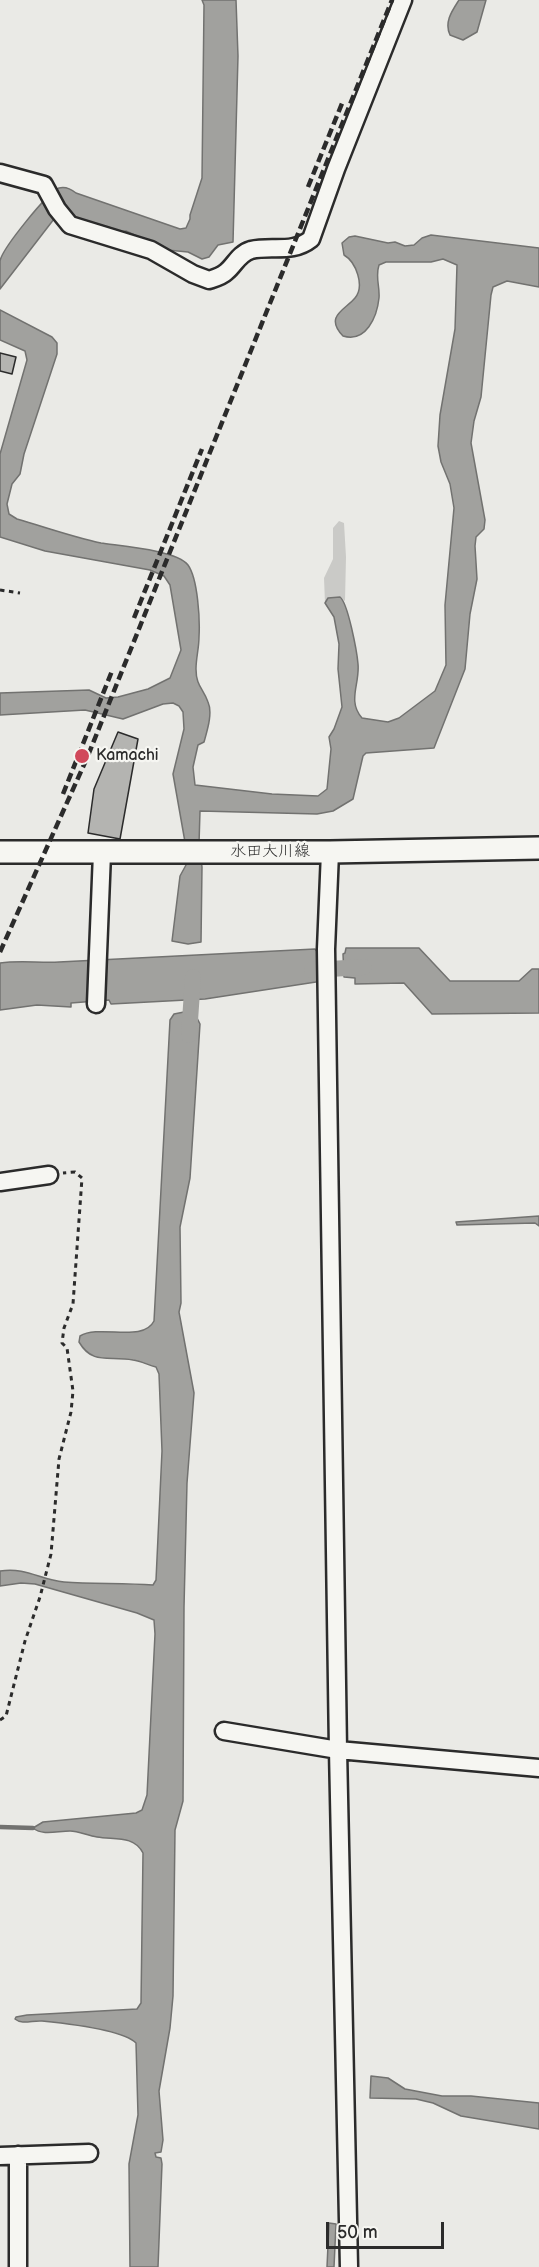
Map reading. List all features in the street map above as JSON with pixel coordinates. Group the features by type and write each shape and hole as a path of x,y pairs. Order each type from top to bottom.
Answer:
{"main road":[{"name":"水田大川線","path":"0,852 330,852 539,848"}],"street":[{"path":"0,173 44,186 57,209 70,225 151,250 193,274 209,280 224,274 241,255 252,250 294,248 303,245 310,239 403,0"},
{"path":"330,852 326,998 349,2267"},
{"path":"96,1004 102,853"},
{"path":"0,1182 49,1175"},
{"path":"224,1731 338,1750 539,1768"},
{"path":"0,2156 89,2152"},
{"path":"18,2155 18,2267"}],"path":[{"path":"0,590 20,593"},
{"path":"0,1720 6,1716 51,1554 59,1460 71,1412 73,1390 67,1348 62,1343 64,1328 73,1304 82,1178 75,1172 49,1175"}],"shaded area":[{"path":"202,0 236,0 238,56 233,242 218,245 209,257 202,259 188,252 167,250 126,231 113,233 79,221 64,210 54,219 0,289 0,261 3,255 16,234 36,210 59,188 68,188 76,193 180,229 186,228 202,178 204,5"},
{"path":"459,0 486,0 477,32 463,40 450,35 448,30 450,17"},
{"path":"431,235 539,248 539,287 507,281 493,287 491,295 481,397 471,443 485,520 484,529 476,537 477,579 470,614 465,669 434,748 366,753 363,756 353,799 333,811 317,814 200,811 201,942 188,944 172,941 180,876 186,865 185,842 173,774 184,729 183,712 179,706 173,703 163,704 123,719 85,710 0,715 0,693 89,690 106,698 148,689 170,678 181,650 170,585 164,576 150,570 45,551 0,537 0,454 27,360 25,351 0,340 0,310 52,337 57,343 57,354 24,454 20,474 12,484 7,504 9,514 17,519 90,541 161,552 182,560 188,565 194,580 199,610 196,675 210,711 204,742 198,745 193,767 195,785 272,794 318,796 327,789 331,749 329,737 342,707 338,669 339,644 334,617 325,603 328,598 340,597 349,618 358,664 355,705 362,718 388,722 399,718 435,691 446,665 445,605 454,508 450,484 441,462 438,446 440,415 455,329 457,265 443,259 431,262 386,262 379,265 378,305 369,327 358,336 351,337 343,336 335,323 338,314 355,298 359,287 358,275 352,263 344,255 342,243 349,237 355,236 388,243 395,242 405,246 414,245 422,238"},
{"path":"339,521 344,523 345,601 340,597 328,598 325,603 324,578 333,559 333,528"},
{"path":"346,948 419,948 450,981 519,981 532,969 539,969 539,1013 432,1014 404,983 355,984 355,978 344,977 343,954"},
{"path":"315,949 319,954 323,977 318,978 316,982 205,999 111,1004 109,1000 71,1003 71,1007 37,1005 0,1010 0,963"},
{"path":"184,1012 196,1016 200,1024 190,1178 180,1227 181,1303 179,1312 194,1393 187,1483 183,1801 175,1830 173,1996 159,2091 163,2140 161,2152 155,2153 156,2157 161,2158 162,2164 158,2267 130,2267 129,2164 138,2115 136,2043 118,2034 91,2028 42,2021 21,2022 15,2019 27,2015 137,2009 141,2003 143,1853 134,1843 123,1839 73,1831 46,1832 33,1828 43,1822 136,1813 142,1810 147,1795 154,1620 35,1584 0,1586 0,1571 26,1572 64,1582 153,1585 156,1580 162,1451 159,1374 156,1367 139,1361 96,1357 84,1349 79,1342 80,1336 88,1333 141,1331 154,1321 170,1020 174,1014"},
{"path":"539,1216 539,1226 535,1223 457,1225 456,1222"},
{"path":"371,2076 388,2078 405,2089 442,2096 471,2096 539,2103 539,2129 461,2116 433,2103 416,2099 370,2098"},
{"path":"329,2223 336,2224 334,2267 327,2267"}],"building":[{"path":"0,353 16,357 12,374 0,371"},
{"path":"118,732 138,739 120,839 88,833 94,789"}],"waterway":[{"path":"312,970 364,967"},
{"path":"189,1035 193,977"},
{"path":"0,1827 33,1828"}],"railway":[{"path":"0,952 87,758 392,0"},
{"path":"308,187 343,101"},
{"path":"134,618 202,449"},
{"path":"63,794 112,671"}],"place":[{"name":"Kamachi","path":"82,756"}]}
